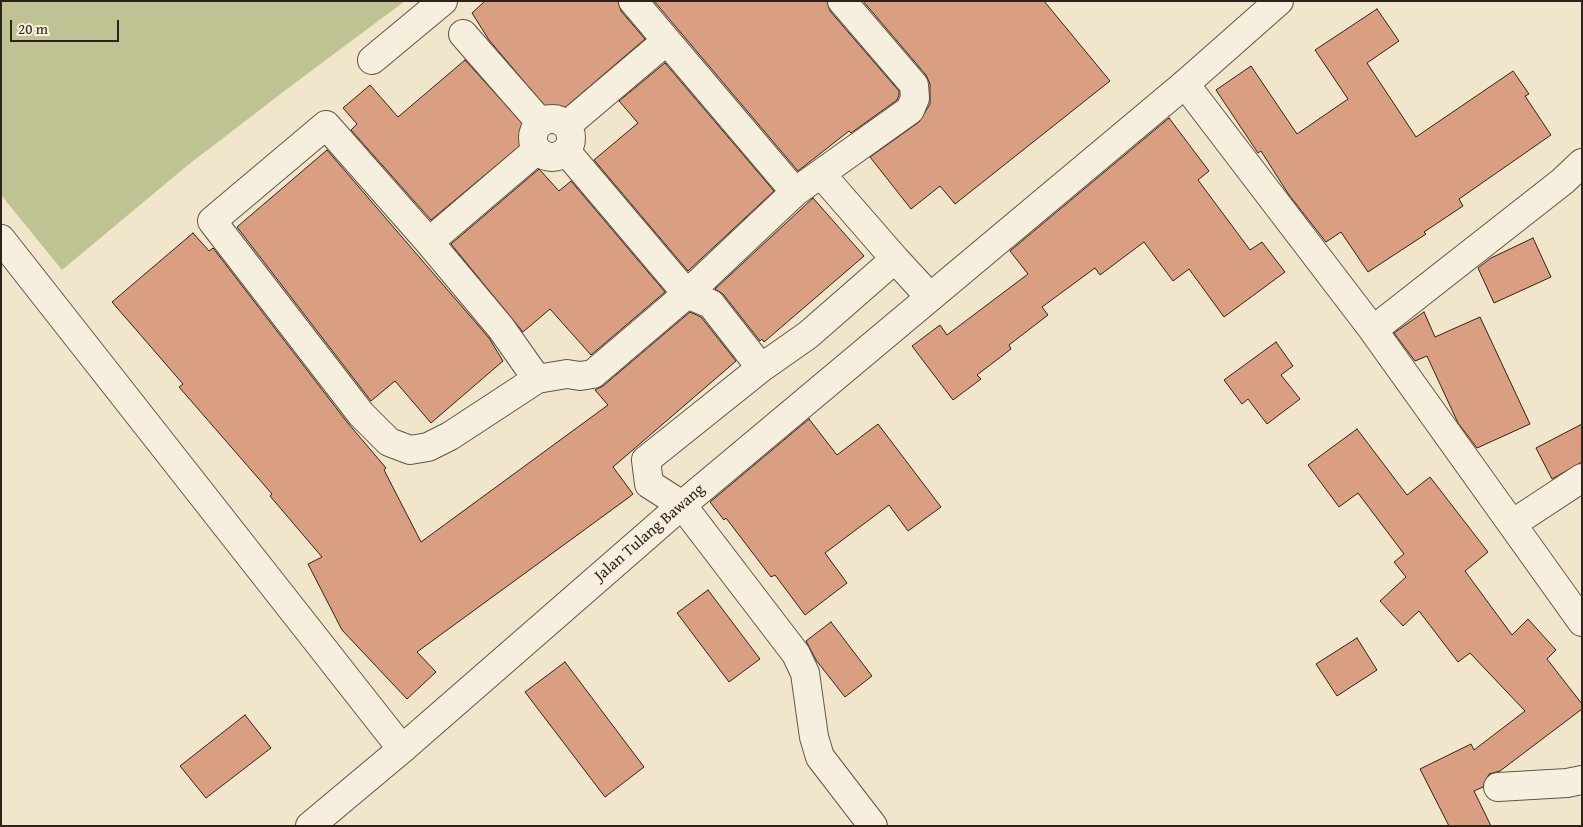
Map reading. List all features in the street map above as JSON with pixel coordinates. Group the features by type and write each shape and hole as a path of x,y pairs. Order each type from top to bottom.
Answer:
{"street":[{"path":"372,60 443,1"},
{"path":"633,1 665,42 795,192"},
{"path":"537,379 500,328 429,242 326,125 212,221 361,414 389,442 410,450 428,447 450,436 537,379 567,374 580,376 593,374 687,294 795,192 910,110 915,98 914,85 842,1"},
{"name":"Jalan Tulang Bawang","path":"310,826 402,749 682,505 1185,84 1279,1"},
{"path":"463,34 540,122"},
{"path":"665,42 567,138 557,157 546,156 537,150 533,141 534,130 540,122 550,118 560,119 567,138 687,294 711,304 760,368"},
{"path":"1185,84 1373,330 1582,622"},
{"path":"429,242 537,150"},
{"path":"1373,330 1563,181 1582,163"},
{"path":"821,174 930,296"},
{"path":"1,239 402,749"},
{"path":"873,826 820,757 814,737 805,673 796,654 682,505 649,484 646,460 760,368 808,335 896,258"},
{"path":"1512,524 1582,478"},
{"path":"1498,787 1567,784 1582,780"}],"green space":[{"path":"1,1 405,1 188,165 62,270 1,195"}],"building":[{"path":"485,1 618,1 621,11 645,39 554,117 489,40 472,13"},
{"path":"654,1 827,1 830,11 899,91 899,95 897,100 851,133 849,131 798,171"},
{"path":"863,1 1044,1 1110,81 955,204 940,186 911,209 870,157 919,122 930,104 930,84 926,75"},
{"path":"1377,9 1399,41 1367,63 1416,137 1513,71 1529,94 1525,96 1551,135 1459,199 1463,206 1424,232 1426,234 1368,272 1341,232 1326,242 1289,195 1261,151 1258,153 1216,90 1251,66 1297,134 1348,99 1315,50"},
{"path":"465,60 533,135 431,220 351,130 357,124 343,108 370,85 398,117"},
{"path":"665,63 774,191 688,271 594,160 638,123 619,101"},
{"path":"1169,118 1209,171 1198,180 1250,250 1262,242 1285,272 1224,317 1189,269 1173,281 1144,242 1100,275 1095,268 1042,307 1048,315 1009,345 1011,349 977,375 981,379 953,400 912,346 940,325 947,335 1028,274 1010,251"},
{"path":"327,150 489,338 503,361 431,423 395,381 371,401 237,227"},
{"path":"539,169 559,191 571,181 665,292 591,355 550,309 523,332 451,244"},
{"path":"813,198 864,256 764,342 762,339 760,341 723,294 715,289"},
{"path":"193,233 209,251 213,248 347,422 386,468 384,470 421,542 608,405 595,390 603,386 690,312 701,317 736,361 613,467 633,494 417,652 436,672 407,699 342,630 308,564 322,557 270,496 272,494 179,387 183,384 112,302"},
{"path":"1533,238 1551,277 1494,303 1478,268 1491,258"},
{"path":"1424,312 1435,337 1480,317 1530,424 1477,448 1458,423 1427,356 1415,361 1394,333"},
{"path":"1276,342 1293,366 1281,375 1300,399 1267,424 1248,399 1242,404 1224,380"},
{"path":"809,419 837,455 878,424 941,507 908,531 889,505 825,553 847,583 805,615 775,575 771,577 726,518 724,520 710,502"},
{"path":"1582,424 1582,462 1552,479 1536,448"},
{"path":"1357,429 1407,495 1430,477 1488,552 1465,571 1512,635 1528,619 1556,650 1547,659 1582,704 1582,709 1500,771 1489,774 1483,787 1474,791 1491,826 1449,826 1420,769 1471,744 1474,750 1525,711 1470,653 1458,662 1419,611 1403,626 1380,601 1406,577 1394,562 1404,554 1358,493 1339,507 1308,465"},
{"path":"708,590 760,659 729,682 677,613"},
{"path":"831,622 872,676 845,697 816,660 806,641"},
{"path":"1357,638 1377,670 1337,696 1316,664"},
{"path":"565,662 644,767 605,797 525,692"},
{"path":"245,715 271,748 206,798 180,766"}]}
